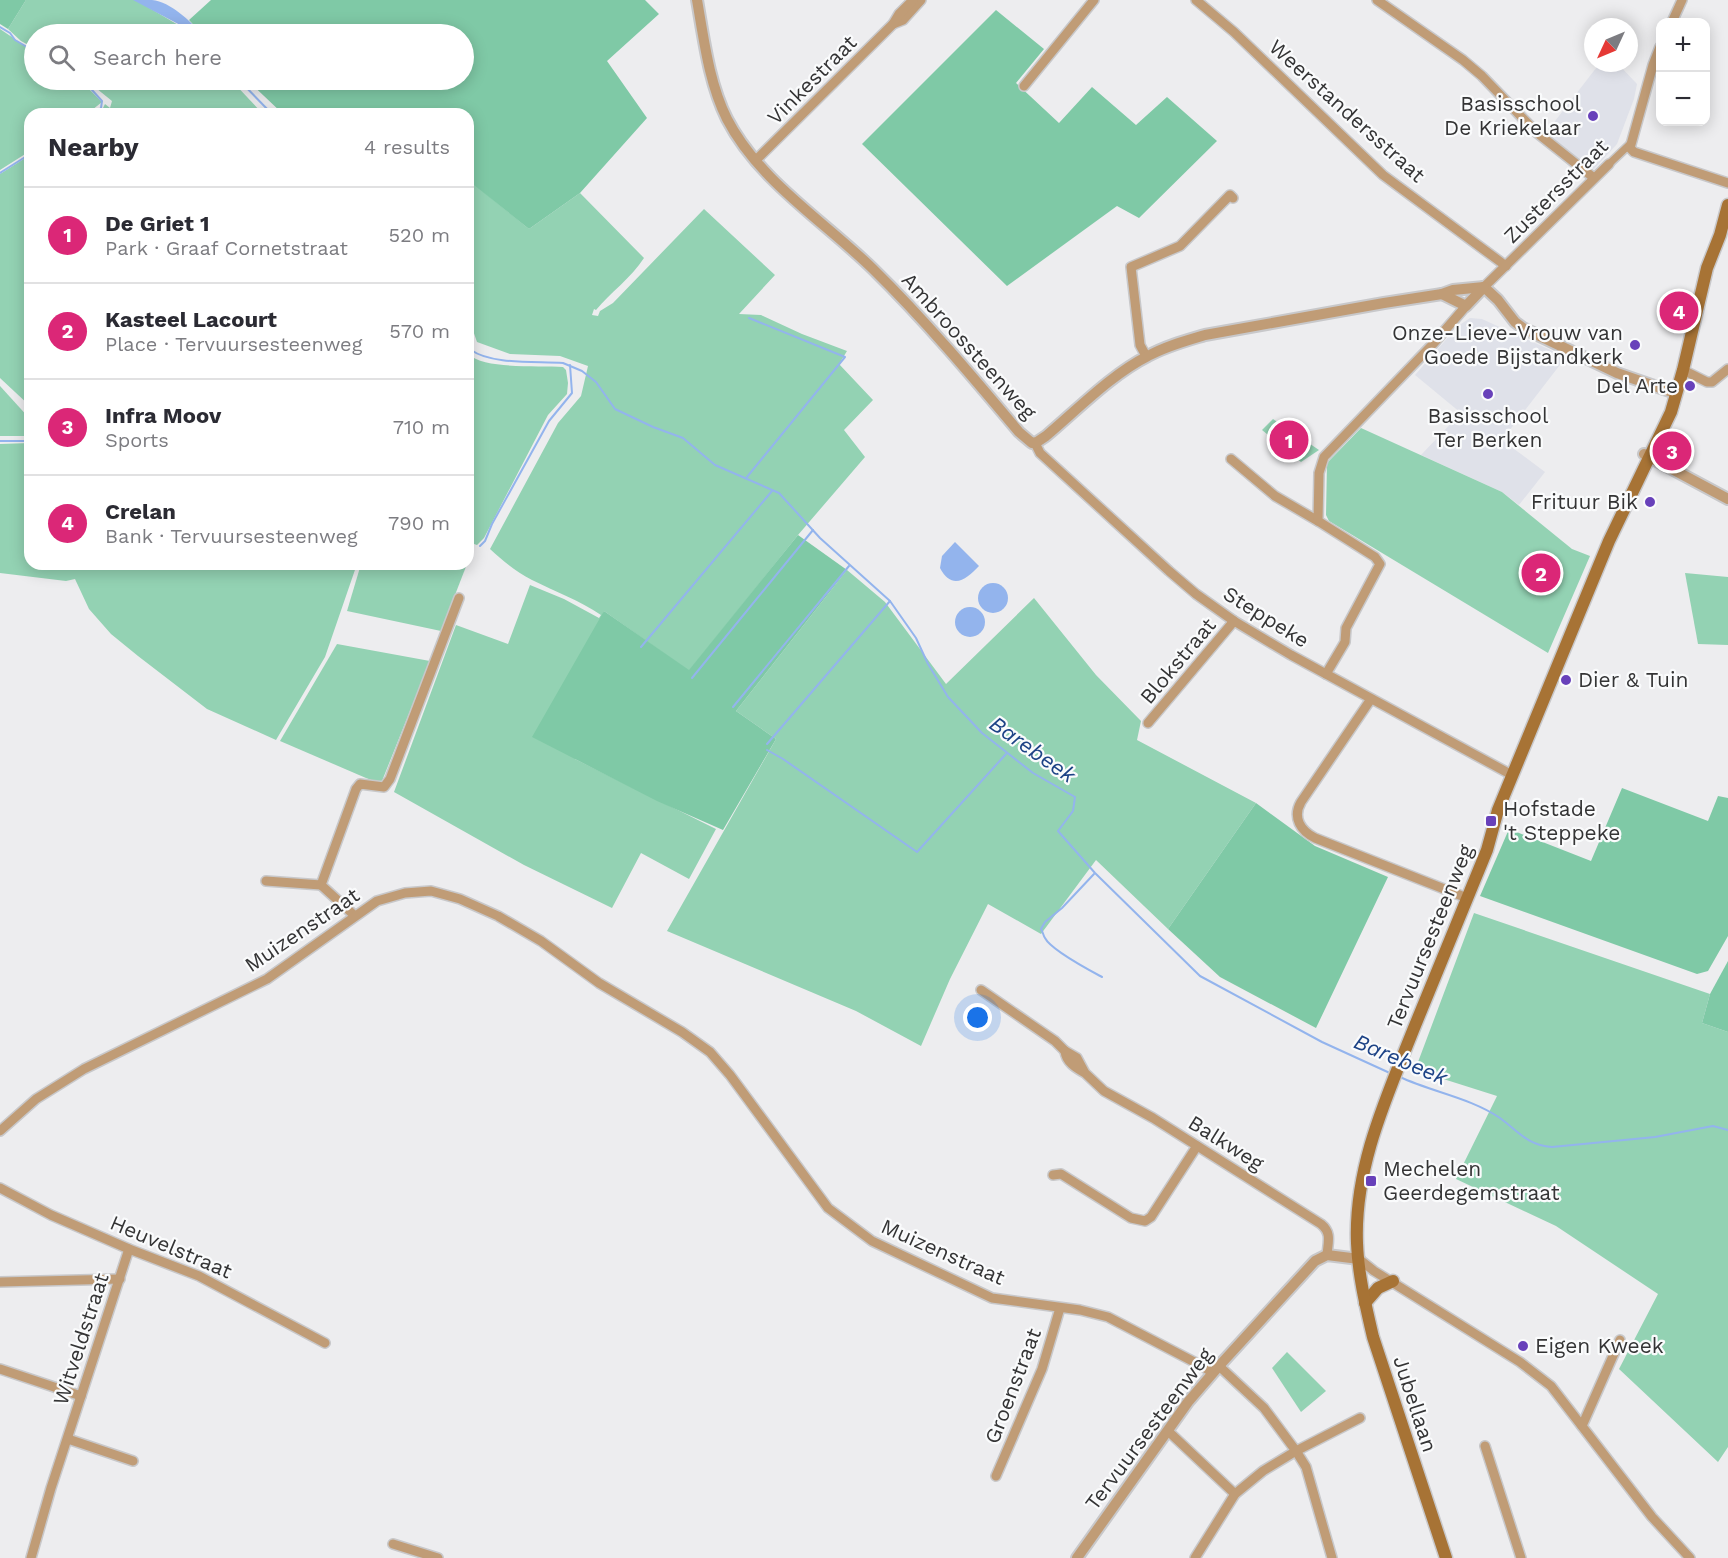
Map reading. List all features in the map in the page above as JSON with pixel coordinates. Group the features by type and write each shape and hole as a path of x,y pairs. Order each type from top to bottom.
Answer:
{"main road":[{"name":"Tervuursesteenweg","path":"1359,1259 1358,1214 1365,1162 1390,1086 1486,850 1495,818 1512,775 1609,541 1647,455 1671,412 1707,268 1726,222 1728,205"},
{"name":"Jubellaan","path":"1359,1259 1365,1303 1376,1345 1446,1558"},
{"path":"1365,1303 1378,1288 1393,1281"}],"street":[{"name":"Ambroossteenweg","path":"697,0 709,63 720,102 736,133 756,160 777,183 894,290 1019,432 1026,439 1035,443 1126,370 1146,356 1172,345 1205,335 1442,294 1452,290 1484,287"},
{"name":"Vinkestraat","path":"756,160 893,24 912,0"},
{"name":"Vinkestraat","path":"893,24 903,20 921,0"},
{"path":"1024,86 1094,0"},
{"name":"Weerstandersstraat","path":"1196,0 1234,32 1383,175 1506,266"},
{"path":"1377,0 1463,60 1488,82 1536,132 1594,178"},
{"path":"1674,18 1682,0"},
{"path":"1629,145 1656,57"},
{"name":"Zustersstraat","path":"1484,287 1629,145 1634,152 1728,183"},
{"path":"1146,356 1140,345 1131,267 1180,246 1230,195 1233,198"},
{"path":"1318,521 1319,473 1324,457 1484,287 1523,328 1617,373 1675,393"},
{"path":"1442,294 1466,306"},
{"path":"1683,370 1707,382 1712,382 1728,369"},
{"name":"Steppeke","path":"1035,443 1040,453 1169,571 1234,621 1371,699 1512,775"},
{"path":"1647,455 1728,499"},
{"path":"1231,459 1275,496 1375,557 1380,564 1346,627 1345,642 1326,674"},
{"path":"321,885 356,789 360,784 384,787 388,782 459,598"},
{"name":"Blokstraat","path":"1148,723 1234,621"},
{"path":"1371,699 1301,802 1297,813 1299,823 1315,838 1467,898"},
{"path":"266,882 321,885 355,916"},
{"name":"Muizenstraat","path":"0,1131 36,1099 62,1082 267,979 377,900 405,893 431,891 460,899 498,916 541,941 599,983 682,1032 710,1052 730,1075 828,1208 855,1230 885,1249 992,1298 1108,1317 1202,1366 1216,1369 1264,1408 1306,1467 1332,1558"},
{"name":"Balkweg","path":"981,990 1055,1041 1065,1051 1071,1053 1077,1058 1085,1073 1104,1091 1321,1224 1327,1229 1329,1236 1327,1255"},
{"path":"1053,1174 1060,1174 1131,1218 1145,1221 1151,1218 1197,1146"},
{"name":"Heuvelstraat","path":"0,1188 51,1215 199,1276 326,1342"},
{"name":"Witveldstraat","path":"32,1558 51,1488 129,1249"},
{"path":"1327,1255 1359,1259 1374,1271 1520,1362 1551,1386 1652,1517 1690,1558"},
{"name":"Tervuursesteenweg","path":"1077,1558 1168,1431 1216,1369 1315,1262 1327,1255"},
{"path":"0,1282 120,1279"},
{"name":"Groenstraat","path":"996,1476 1042,1369 1060,1308"},
{"path":"1582,1426 1620,1340"},
{"path":"0,1370 81,1396"},
{"path":"1195,1558 1235,1494 1263,1471 1360,1418"},
{"path":"1168,1431 1235,1494"},
{"name":"Witveldstraat","path":"68,1439 134,1461"},
{"path":"1485,1446 1521,1558"},
{"path":"393,1544 438,1558"}],"shaded area":[{"name":"Basisschool De Kriekelaar","path":"1593,72 1626,72 1637,84 1634,99 1617,144 1594,169 1584,165 1545,134"},
{"name":"Basisschool Ter Berken","path":"1470,318 1482,319 1566,357 1502,440 1545,472 1519,505 1502,492 1421,455 1461,413 1415,375 1458,326"}],"green space":[{"path":"0,0 26,0 8,29 0,24"},
{"path":"26,0 136,0 177,24 24,24 24,43 8,29"},
{"path":"211,0 645,0 659,14 607,61 647,118 580,193 529,229 474,185 474,108 277,108 258,90 474,90 474,24 193,24 189,20"},
{"path":"996,10 1044,49 1016,83 1059,123 1092,87 1136,125 1167,97 1217,141 1139,218 1117,206 1007,286 862,144"},
{"path":"0,29 24,45 24,90 90,90 102,102 94,108 24,108 24,155 0,170"},
{"path":"98,90 240,90 257,108 110,108 112,101"},
{"path":"24,159 24,400 0,378 0,174"},
{"path":"474,184 529,229 580,193 644,258 627,279 596,310 594,309 592,315 598,316 600,311 613,303 704,209 775,275 739,314 761,315 847,351 839,364 873,400 844,430 865,457 798,535 689,671 604,611 575,759 716,829 689,879 641,853 612,908 524,865 394,792 456,625 508,644 530,585 564,599 599,618 601,615 576,600 526,577 490,549 558,423 581,396 588,366 560,356 510,354 477,342 474,333"},
{"path":"474,358 499,365 563,367 566,370 568,383 567,394 548,415 484,538 477,545 474,544"},
{"path":"0,386 24,412 24,436 0,436"},
{"path":"1273,419 1319,450 1301,462 1262,430"},
{"path":"1361,428 1502,492 1572,549 1590,556 1548,653 1329,521 1326,515 1327,463"},
{"path":"24,443 24,570 355,570 325,657 276,740 207,709 138,656 111,634 89,609 75,579 66,581 0,573 0,444"},
{"path":"798,535 847,570 736,711 776,739 723,830 657,801 532,737 604,611 689,670"},
{"path":"359,570 465,570 441,631 347,611"},
{"path":"847,570 885,602 946,684 1034,598 1096,675 1141,721 1137,740 1256,803 1168,929 1096,860 1041,934 988,904 950,979 921,1046 856,1011 667,931 776,739 736,711"},
{"path":"1685,573 1728,577 1728,645 1698,644"},
{"path":"337,644 430,661 382,781 377,782 366,778 280,741"},
{"path":"1622,788 1708,821 1718,796 1728,798 1728,936 1708,971 1697,974 1480,896 1509,829 1591,861"},
{"path":"1256,803 1315,846 1388,877 1316,1028 1220,977 1168,929"},
{"path":"1474,913 1710,994 1702,1023 1728,1032 1728,1447 1718,1462 1619,1369 1658,1294 1556,1226 1456,1179 1497,1096 1415,1070"},
{"path":"1728,961 1728,1032 1702,1023 1710,994"},
{"path":"1287,1352 1326,1391 1301,1412 1272,1368"}],"water":[{"path":"133,0 152,0 166,4 192,24 178,24"},
{"path":"955,542 979,566 965,578 954,581 949,579 940,568 942,556"},
{"path":"993,583 1003,588 1008,598 1003,608 993,613 983,608 978,598 983,588"},
{"path":"970,607 980,612 985,622 980,632 970,637 960,632 955,622 960,612"}],"waterway":[{"path":"0,27 24,45"},
{"path":"92,90 102,101 101,108"},
{"name":"Barebeek","path":"249,90 266,108"},
{"path":"0,173 24,158"},
{"path":"747,477 845,357 749,318"},
{"name":"Barebeek","path":"474,352 502,360 563,363 582,371 596,382 615,409 683,438 715,465 779,493 820,538 890,601 916,638 928,664 948,697 982,733 1033,773 1075,797 1073,811 1058,831 1095,873 1200,976 1322,1042 1392,1074"},
{"path":"480,546 485,541 492,524 549,421 572,393 570,365"},
{"path":"0,441 24,441"},
{"path":"641,647 772,491"},
{"path":"692,678 813,530"},
{"path":"733,707 849,566"},
{"path":"767,744 890,601"},
{"path":"767,750 917,852 1006,754"},
{"path":"1094,874 1062,908 1045,922 1041,929 1045,938 1055,948 1102,977"},
{"name":"Barebeek","path":"1400,1077 1477,1105 1500,1118 1530,1141 1543,1146 1655,1137 1713,1126 1728,1130"}],"place":[{"name":"Basisschool De Kriekelaar","path":"1593,116"},
{"name":"Crelan","path":"1679,311"},
{"name":"Onze-Lieve-Vrouw van Goede Bijstandkerk","path":"1635,345"},
{"name":"Del Arte","path":"1690,386"},
{"name":"Basisschool Ter Berken","path":"1488,394"},
{"name":"De Griet 1","path":"1289,440"},
{"name":"Infra Moov","path":"1672,451"},
{"name":"Frituur Bik","path":"1650,502"},
{"name":"Kasteel Lacourt","path":"1541,573"},
{"name":"Dier & Tuin","path":"1566,680"},
{"name":"Hofstade 't Steppeke","path":"1491,821"},
{"name":"Mechelen Geerdegemstraat","path":"1371,1181"},
{"name":"Eigen Kweek","path":"1523,1346"}]}
